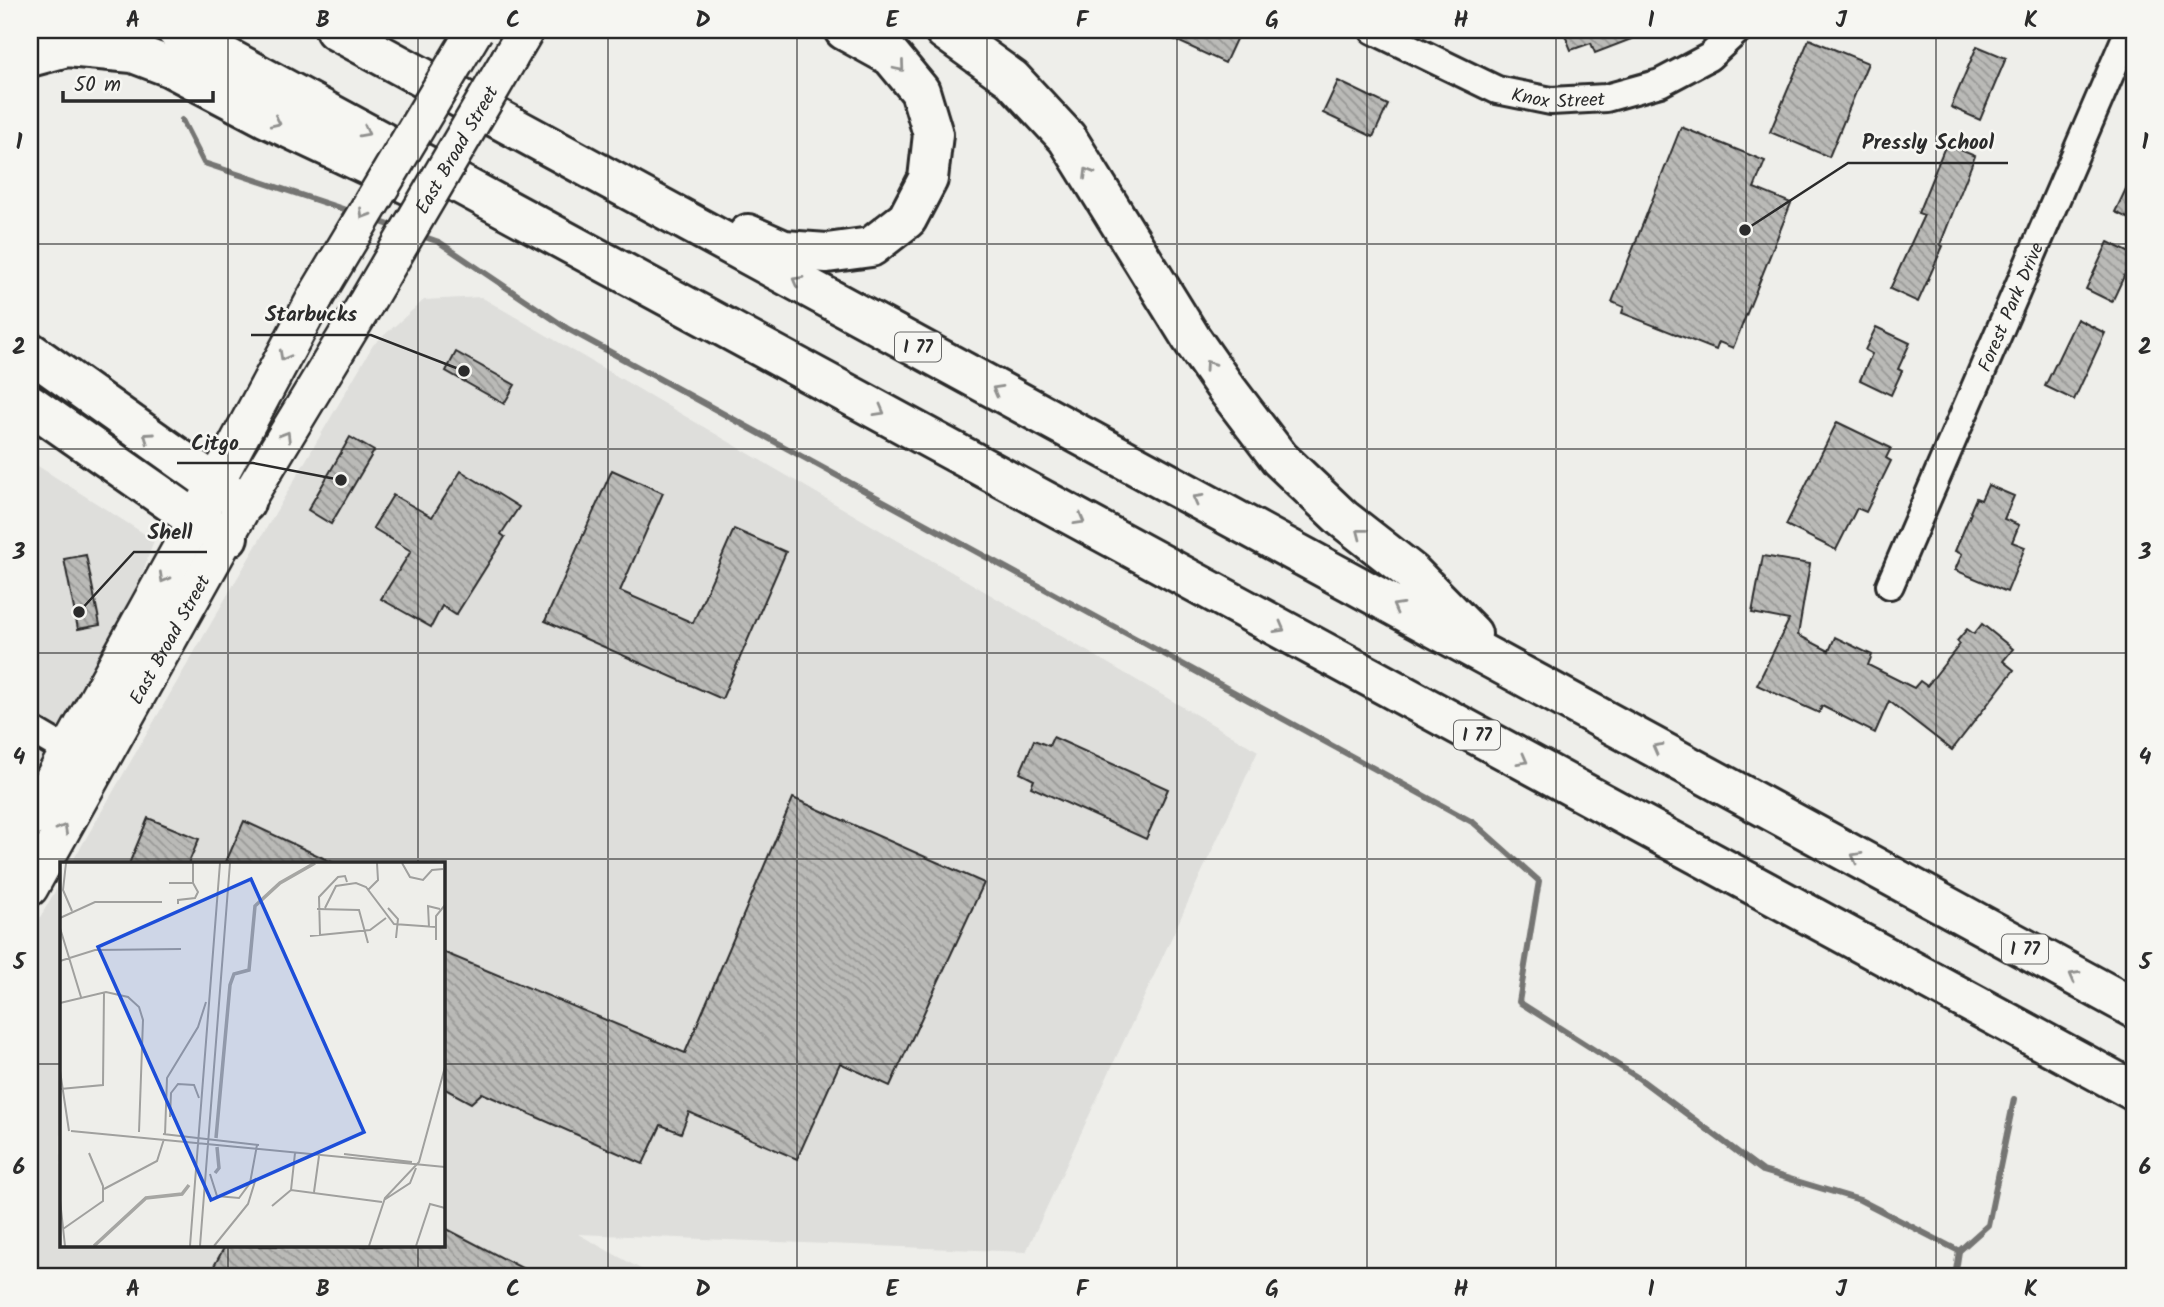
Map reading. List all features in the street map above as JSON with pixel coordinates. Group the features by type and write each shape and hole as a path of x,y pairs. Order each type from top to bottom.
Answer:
{"highway":[{"name":"I 77","path":"176,30 2134,1091"},
{"path":"348,37 764,241 784,250 827,253 871,247 907,219 928,179 933,134 920,91 891,56 844,30"},
{"path":"944,30 1012,79 1067,138 1191,338 1280,459 1342,518 1411,572 1500,663"},
{"name":"I 77","path":"348,37 2134,1008"},
{"path":"30,57 67,47 133,53 170,67 265,117 821,378"},
{"path":"30,352 230,494"},
{"path":"30,404 212,529"}],"main road":[{"name":"East Broad Street","path":"30,888 230,494 316,296 475,30"},
{"name":"East Broad Street","path":"230,494 366,303 517,44"},
{"name":"East Broad Street","path":"30,820 69,752 212,529"}],"street":[{"name":"Knox Street","path":"1373,30 1497,90 1551,101 1606,98 1660,83 1709,57 1738,30"},
{"name":"Forest Park Drive","path":"1890,585 2129,30"},
{"path":"30,729 69,752"}],"shaded area":[{"path":"481,297 1258,751 1026,1252 578,1234 655,1277 30,1277 30,935 60,883 60,1248 444,1248 444,862 72,862 373,345 424,300"},
{"path":"30,461 154,540 124,626 30,785"}],"building":[{"path":"1154,30 1222,30 1237,37 1225,63"},
{"path":"1578,30 1652,31 1595,53 1591,43 1571,50 1565,35"},
{"path":"1809,39 1868,63 1829,157 1770,132"},
{"path":"1977,46 2006,58 1980,120 1951,107"},
{"path":"1338,81 1388,105 1373,137 1323,113"},
{"path":"1681,127 1765,161 1754,188 1791,203 1733,348 1719,342 1716,350 1622,313 1624,307 1612,302"},
{"path":"1946,144 1975,156 1940,245 1943,246 1918,302 1890,289 1924,215 1918,213"},
{"path":"2134,172 2134,221 2115,212"},
{"path":"2108,242 2134,255 2112,302 2086,289"},
{"path":"2077,319 2105,333 2074,400 2045,386"},
{"path":"1876,327 1910,343 1898,369 1902,371 1891,395 1860,380 1872,354 1865,350"},
{"path":"456,352 515,385 504,404 446,371"},
{"path":"1837,422 1891,448 1886,458 1891,461 1866,512 1857,508 1836,550 1786,525"},
{"path":"350,437 374,451 331,524 308,510"},
{"path":"612,470 663,493 620,591 693,623 734,529 786,552 722,699 545,621"},
{"path":"461,471 519,507 501,534 505,537 456,615 442,606 431,627 381,599 411,551 373,528 393,495 432,517"},
{"path":"1988,485 2014,496 2004,519 2019,525 2012,542 2025,547 2007,592 1955,570 1962,554 1955,551 1970,512 1976,498 1981,500"},
{"path":"86,555 100,625 78,629 64,559"},
{"path":"1763,556 1810,564 1798,635 1829,651 1835,637 1872,655 1868,665 1914,688 1920,681 1927,686 1960,644 1957,641 1967,629 1974,634 1982,624 2013,649 2003,661 2014,670 1952,750 1889,701 1875,733 1822,706 1819,713 1757,685 1789,620 1752,613"},
{"path":"1053,737 1168,789 1146,839 1031,787 1034,780 1020,773 1034,740 1049,746"},
{"path":"793,798 984,883 890,1086 840,1063 797,1159 689,1112 681,1133 661,1125 643,1164 482,1093 471,1103 444,1089 444,952 685,1053"},
{"path":"148,818 199,839 189,862 130,862"},
{"path":"244,821 332,862 226,862"},
{"path":"444,1228 539,1277 208,1277 224,1248 444,1248"}],"waterway":[{"path":"182,120 204,163 352,212"},
{"path":"375,220 398,228"},
{"path":"419,235 439,242 568,329 1474,823 1539,881 1519,1002 1640,1079 1763,1171 1860,1200 1959,1251 1955,1277"},
{"path":"1959,1251 1988,1225 2014,1099"}],"place":[{"name":"Pressly School","path":"1745,230"},
{"name":"Starbucks","path":"464,371"},
{"name":"Citgo","path":"341,480"},
{"name":"Shell","path":"79,612"}]}
